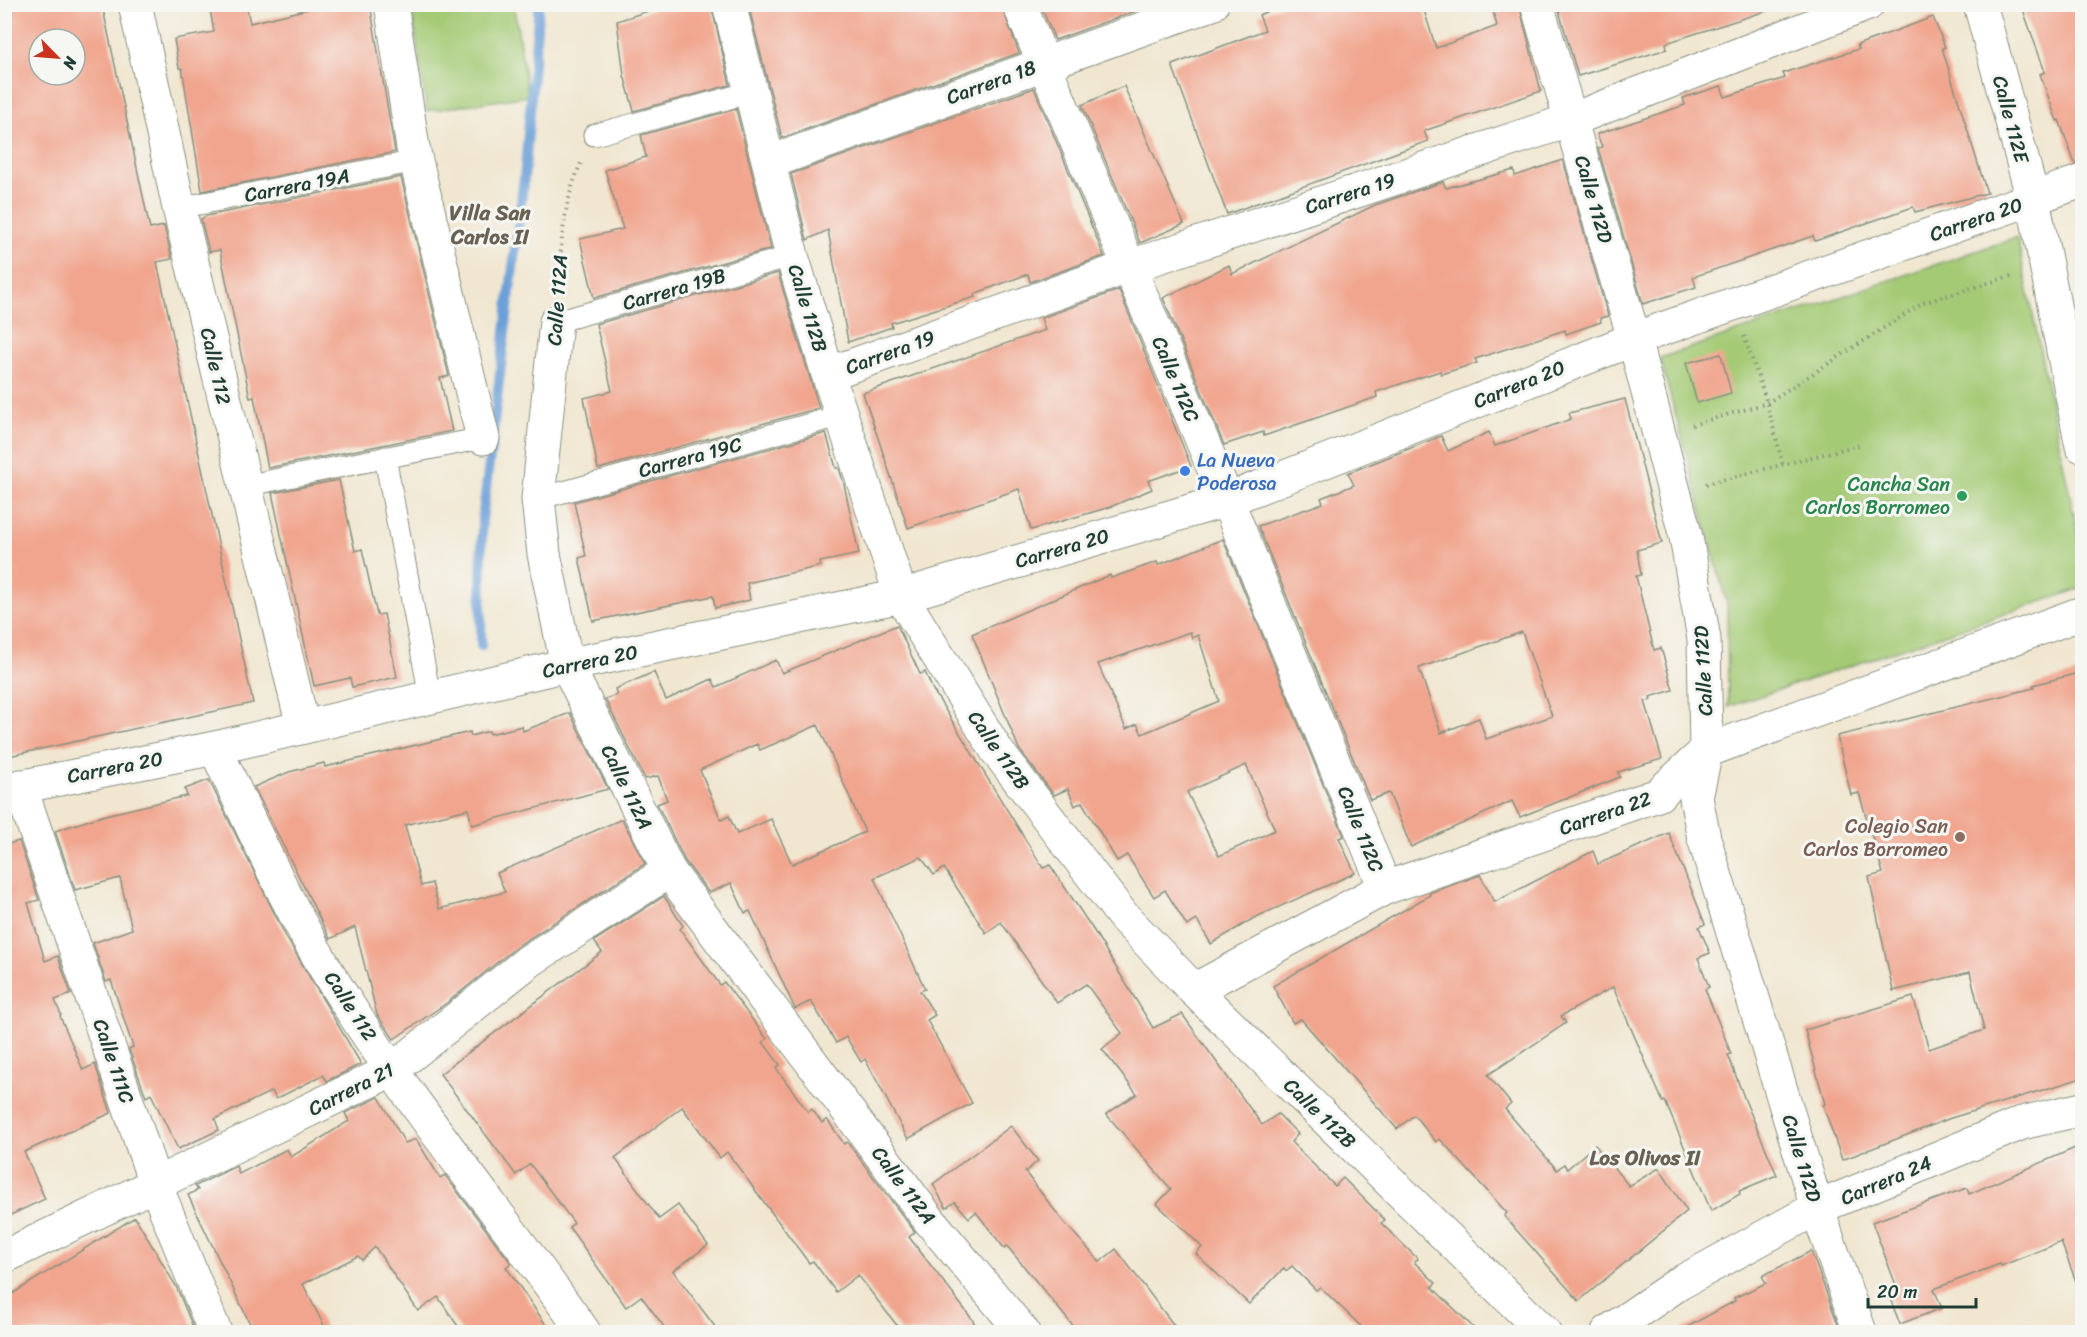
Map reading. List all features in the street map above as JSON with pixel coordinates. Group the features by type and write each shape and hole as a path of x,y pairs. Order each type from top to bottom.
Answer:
{"street":[{"name":"Calle 112","path":"135,4 179,208 303,727"},
{"path":"391,4 416,161 483,438"},
{"name":"Calle 112B","path":"729,4 792,256 901,596 997,751 1123,915 1194,990 1544,1332"},
{"name":"Calle 112C","path":"1018,4 1227,500 1385,888"},
{"name":"Carrera 18","path":"770,162 1212,4"},
{"name":"Calle 112D","path":"1537,4 1634,339 1686,537 1704,639 1706,751 1696,798 1704,838 1817,1208 1860,1332"},
{"name":"Carrera 19","path":"828,374 1128,267 1571,120 1868,4"},
{"name":"Calle 112E","path":"1980,4 2033,199 2082,446"},
{"name":"Carrera 20","path":"12,788 215,748 567,665 901,596 1227,500 1634,339 2082,181"},
{"name":"Calle 112A","path":"556,322 538,499 544,554 567,665 669,871 930,1221 1023,1332"},
{"name":"Carrera 22","path":"1194,990 1385,888 1658,795 1706,751 2082,613"},
{"name":"Calle 112","path":"215,748 282,891 336,985 392,1070 584,1332"},
{"name":"Calle 111C","path":"12,788 156,1186 215,1332"},
{"name":"Carrera 21","path":"4,1257 156,1186 392,1070 529,961 669,871"},
{"name":"Carrera 24","path":"1608,1332 1678,1284 1817,1208 2022,1123 2082,1109"}],"lane":[{"path":"594,135 751,92"},
{"name":"Carrera 19A","path":"179,208 416,161"},
{"name":"Carrera 19B","path":"556,322 792,256"},
{"name":"Carrera 19C","path":"538,499 843,415"},
{"path":"244,486 483,438"},
{"path":"385,458 430,697"}],"path":[{"name":"Calle 112A","path":"556,322 562,231 572,182 594,135"},
{"path":"1660,436 1767,403 1923,303 2046,264"},
{"path":"1733,305 1767,403 1783,465"},
{"path":"1675,492 1859,445"}],"green space":[{"path":"411,5 514,5 528,96 427,111"},
{"path":"2017,237 2082,555 2082,588 1728,707 1727,604 1660,358"}],"building":[{"path":"4,4 102,4 150,229 164,226 172,259 157,262 253,703 4,757"},
{"path":"209,4 246,4 250,23 329,4 370,4 395,152 202,191 182,68 179,68 174,39 214,32"},
{"path":"670,4 711,4 730,85 634,111 624,75 617,21"},
{"path":"748,4 1001,4 1019,53 782,138"},
{"path":"1040,4 1155,4 1055,40"},
{"path":"1285,4 1422,4 1436,48 1497,26 1491,4 1519,4 1541,91 1424,131 1428,141 1227,214 1172,65 1265,30 1259,15"},
{"path":"1557,4 1765,4 1766,11 1666,43 1667,49 1578,76"},
{"path":"2021,4 2082,4 2082,163 2075,164 2059,120 2057,121 2040,74 2045,72"},
{"path":"1933,17 1945,47 1942,48 1987,193 1915,212 1913,207 1815,241 1813,236 1693,277 1696,287 1643,304 1598,148 1602,147 1597,134 1685,105 1683,98 1721,86 1725,97 1785,78 1783,73 1859,49 1857,45"},
{"path":"1124,86 1184,224 1140,243 1082,105"},
{"path":"1034,88 1104,256 1030,282 1028,274 974,294 975,297 891,323 892,327 848,342 828,230 807,240 791,174"},
{"path":"736,109 771,249 594,298 580,239 623,229 605,170 646,157 641,135"},
{"path":"1563,160 1608,316 1600,318 1601,322 1566,334 1565,330 1475,359 1477,363 1441,374 1440,371 1376,392 1377,397 1264,436 1263,432 1224,445 1163,298 1229,265 1232,274 1375,205 1443,182 1446,188 1514,170 1515,176"},
{"path":"401,177 449,376 440,378 452,431 268,468 254,397 250,398 220,250 209,252 201,219 206,216"},
{"path":"778,273 819,408 598,469 584,398 612,391 596,324"},
{"path":"1119,290 1191,466 1148,481 1152,489 1110,507 1031,530 1019,489 908,528 863,393 1045,330 1041,318"},
{"path":"1721,354 1731,393 1697,403 1686,363"},
{"path":"1625,399 1662,543 1637,550 1641,575 1636,576 1654,650 1661,648 1673,690 1650,697 1651,700 1645,701 1662,759 1618,772 1620,777 1520,817 1512,801 1411,847 1389,793 1370,800 1258,526 1323,503 1321,498 1354,485 1348,473 1441,436 1448,451 1489,432 1495,446 1571,419 1569,413","holes":["1522,632 1552,716 1486,739 1479,718 1441,733 1419,668"]},
{"path":"826,433 836,468 839,468 844,484 859,554 820,562 821,566 747,583 750,600 715,608 713,596 593,621 579,558 586,556 574,502"},
{"path":"339,480 355,551 362,549 377,615 384,614 397,677 352,687 350,678 314,686 272,493"},
{"path":"1223,539 1344,836 1339,838 1355,873 1254,918 1211,944 1197,920 1187,926 1165,890 1154,897 1127,855 1117,861 1082,802 1075,806 1068,789 1054,795 1019,749 972,634 1110,575 1111,578 1157,562 1158,565","holes":["1190,632 1192,638 1198,635 1219,701 1142,734 1137,724 1126,729 1098,664","1246,765 1275,830 1219,856 1187,792"]},
{"path":"897,625 920,674 925,672 933,690 1043,868 1050,865 1094,931 1153,1028 1182,1014 1262,1125 1278,1114 1298,1134 1291,1142 1335,1186 1343,1178 1385,1220 1381,1223 1418,1259 1414,1262 1436,1283 1432,1287 1478,1332 1367,1332 1320,1287 1316,1290 1292,1266 1286,1271 1284,1268 1249,1304 1196,1254 1202,1247 1157,1204 1171,1189 1106,1114 1137,1094 1102,1049 1122,1033 1086,984 1057,1003 1001,922 986,933 944,868 934,875 921,857 874,878 925,989 920,991 935,1015 927,1020 972,1103 908,1139 865,1059 861,1062 846,1037 836,1043 811,1001 795,1009 750,911 745,913 731,883 709,893 685,861 657,804 667,800 658,776 645,779 605,699 617,695 615,689 654,672 666,700 712,679 716,687 776,660 782,673","holes":["818,725 865,832 792,864 771,819 737,834 729,816 721,820 700,770 757,744 760,750"]},
{"name":"Colegio San Carlos Borromeo","path":"2082,672 2082,1078 1951,1118 1842,1160 1823,1105 1825,1104 1805,1030 1913,997 1929,1049 1984,1030 1970,972 1893,991 1869,877 1883,873 1859,793 1851,795 1837,736 2034,688 2033,685"},
{"path":"570,713 608,789 472,825 468,809 405,825 421,886 432,883 439,909 505,892 497,873 622,819 645,864 519,945 448,1002 394,1039 377,1015 355,927 330,939 254,787 289,772 324,763 325,767 470,732 471,736 489,731 490,734 522,726 523,731"},
{"path":"209,780 286,937 361,1064 327,1081 323,1075 276,1099 272,1091 215,1119 219,1130 178,1149 151,1094 146,1097 129,1049 133,1047 111,980 106,982 93,943 132,929 120,878 75,890 55,831 105,815 187,796 185,789"},
{"path":"1669,833 1705,924 1699,927 1710,953 1698,958 1709,987 1705,989 1731,1054 1728,1055 1745,1100 1777,1175 1739,1191 1740,1194 1711,1211 1665,1101 1663,1102 1613,987 1561,1016 1566,1023 1488,1075 1511,1104 1505,1109 1557,1170 1564,1164 1567,1169 1595,1145 1629,1186 1659,1168 1687,1211 1579,1301 1504,1216 1507,1213 1440,1139 1436,1142 1414,1115 1397,1129 1301,1019 1293,1023 1273,986 1430,895 1429,893 1480,875 1495,902 1593,851 1598,864"},
{"path":"19,841 39,900 28,903 45,961 58,956 71,994 55,1000 60,1016 83,1070 95,1064 111,1113 24,1152 45,1199 4,1218 4,845"},
{"path":"664,896 683,926 680,929 720,985 724,982 767,1039 763,1042 780,1065 776,1068 808,1112 812,1109 822,1123 827,1119 844,1144 847,1142 915,1232 909,1237 972,1319 979,1332 902,1332 858,1275 836,1292 813,1261 809,1263 727,1152 720,1158 682,1107 615,1158 659,1219 678,1205 708,1245 673,1271 719,1332 668,1332 641,1296 626,1307 569,1227 574,1223 530,1164 516,1175 440,1074 602,952 594,941"},
{"path":"379,1097 405,1143 416,1139 440,1178 445,1175 511,1263 506,1267 551,1332 462,1332 438,1297 418,1311 375,1247 362,1260 358,1256 303,1284 327,1332 254,1332 188,1195 198,1190 195,1186 236,1166 239,1174 287,1149 291,1157 349,1121 345,1113"},
{"path":"1011,1126 1038,1161 1025,1172 1063,1221 1100,1262 1116,1249 1179,1332 1078,1332 1007,1246 1004,1248 976,1212 969,1218 955,1202 946,1208 933,1184"},
{"path":"2082,1145 2082,1292 2080,1292 2061,1242 1934,1289 1942,1308 1900,1324 1889,1296 1899,1293 1872,1222 1967,1188 1969,1194"},
{"path":"135,1217 176,1286 195,1332 4,1332 4,1299"},
{"path":"1811,1251 1839,1327 1829,1332 1678,1332 1735,1301 1734,1298 1766,1283 1762,1276"}],"waterway":[{"path":"481,646 482,521 525,169 539,4"}],"place":[{"name":"La Nueva Poderosa","path":"1185,471"},
{"name":"Cancha San Carlos Borromeo","path":"1962,496"},
{"name":"Colegio San Carlos Borromeo","path":"1960,837"}],"district":[{"name":"Villa San Carlos II","path":"490,225"},
{"name":"Los Olivos II","path":"1645,1158"}]}
